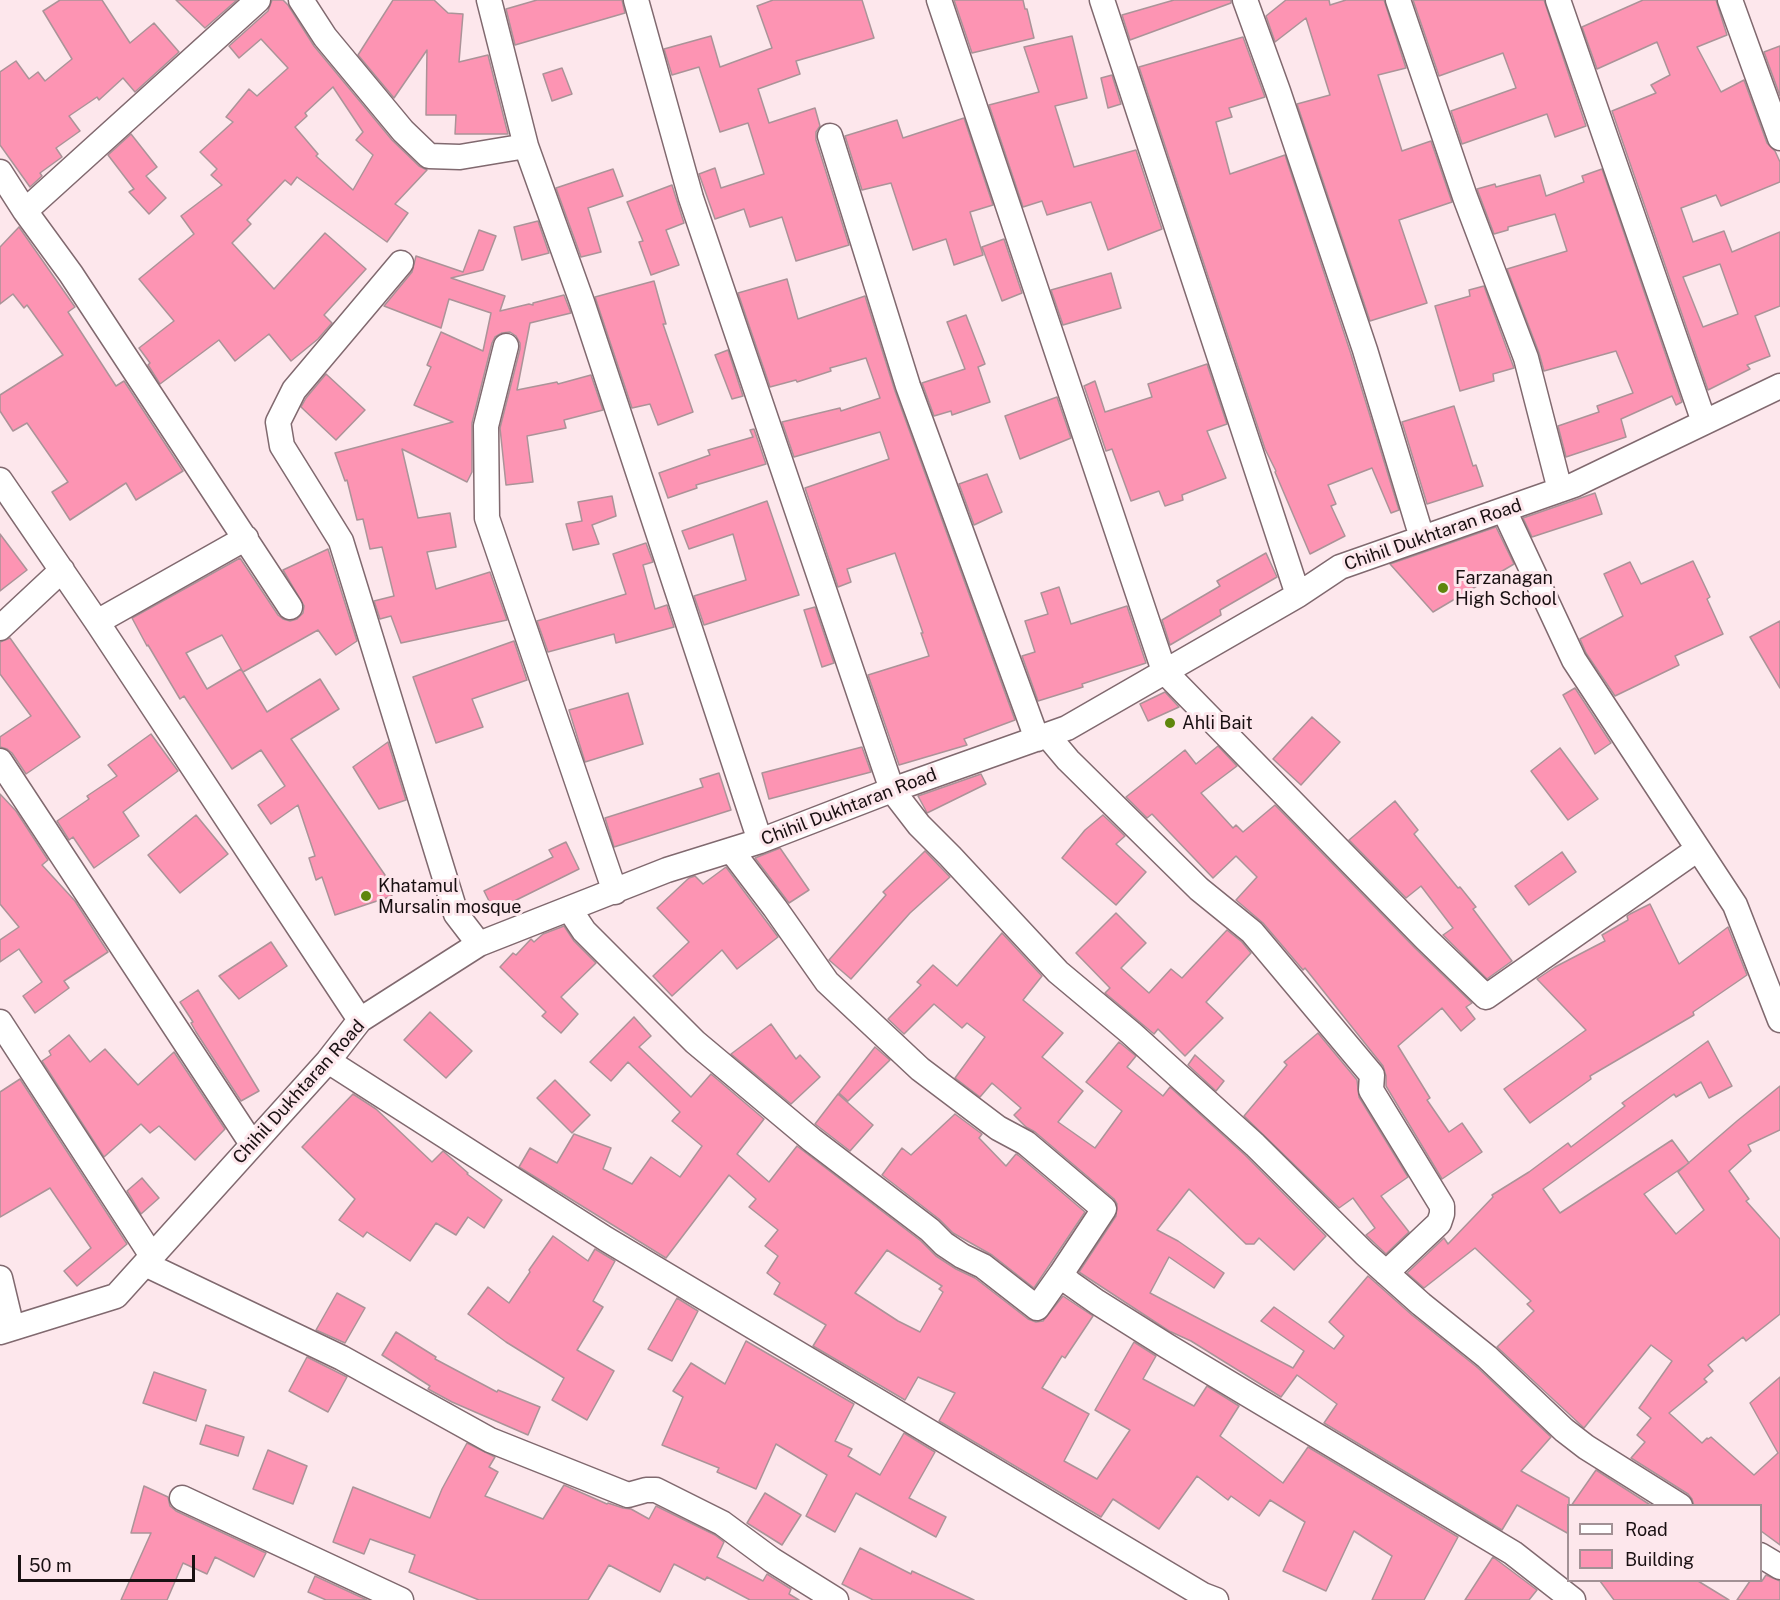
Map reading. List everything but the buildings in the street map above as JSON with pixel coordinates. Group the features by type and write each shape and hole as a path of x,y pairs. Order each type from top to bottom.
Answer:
{"street":[{"path":"25,211 258,0"},
{"path":"302,0 325,37 403,131 429,156 460,157 526,146"},
{"path":"489,0 526,146 582,302 760,841"},
{"path":"636,0 691,198 892,790 918,825 1058,972 1131,1033 1255,1145 1386,1273 1487,1357 1564,1430 1586,1447 1677,1504"},
{"path":"939,0 1164,671 1425,938 1486,997 1698,849"},
{"path":"1102,0 1298,595"},
{"path":"1245,0 1362,339 1422,538"},
{"path":"1398,0 1465,197 1526,358 1560,490"},
{"path":"1558,0 1704,422"},
{"path":"1730,0 1780,138"},
{"path":"830,136 908,386 1042,737 1198,889 1252,932 1372,1075 1371,1090 1442,1206 1439,1223 1386,1273"},
{"path":"0,172 78,284 290,607"},
{"path":"401,263 294,390 278,422 282,446 341,541 456,914 479,944"},
{"path":"506,346 486,426 487,518 615,892"},
{"name":"Chihil Dukhtaran Road","path":"6,1330 116,1296 328,1061 360,1020 479,944 667,870 760,841 892,790 1067,728 1298,595 1340,567 1560,490 1780,386"},
{"path":"0,480 97,622 360,1020"},
{"path":"1504,510 1574,660 1735,905 1780,1020"},
{"path":"97,622 246,538"},
{"path":"0,628 62,570"},
{"path":"0,761 252,1144"},
{"path":"570,909 584,931 695,1042 812,1140 930,1230 944,1244 962,1257 983,1266 1037,1308 1104,1209 1026,1143 998,1128 920,1069 827,982 731,850"},
{"path":"0,1022 148,1260 342,1358 490,1440 628,1495 645,1490 656,1490 722,1523 772,1560 836,1600"},
{"path":"328,1061 606,1239 1163,1571 1216,1600"},
{"path":"1061,1274 1097,1302 1167,1346 1513,1553 1573,1600"},
{"path":"0,1278 6,1330"},
{"path":"182,1498 401,1600"},
{"path":"1762,1556 1780,1568"}],"place":[{"name":"Farzanagan High School","path":"1443,588"},
{"name":"Ahli Bait","path":"1170,723"},
{"name":"Khatamul Mursalin mosque","path":"366,896"}]}
